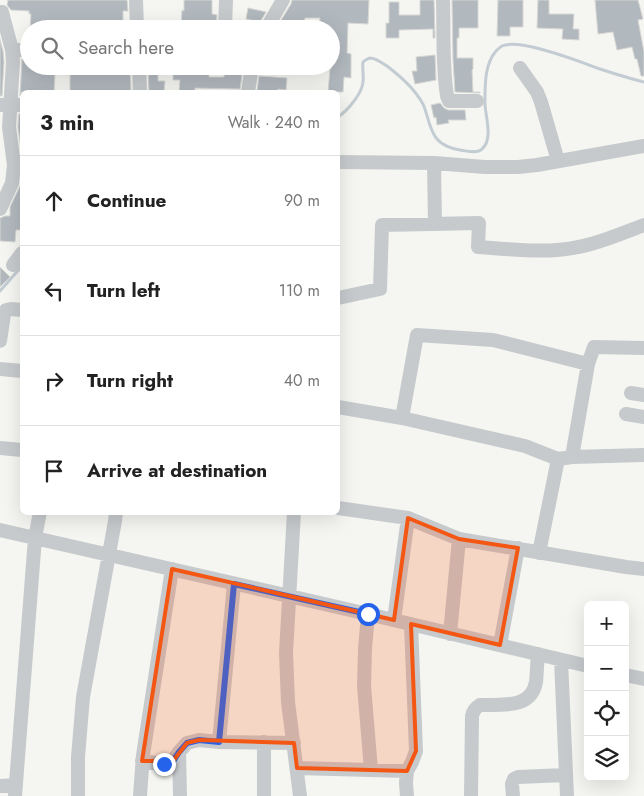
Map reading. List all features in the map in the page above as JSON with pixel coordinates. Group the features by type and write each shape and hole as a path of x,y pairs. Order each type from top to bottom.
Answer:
{"street":[{"path":"136,0 137,20"},
{"path":"225,20 226,0"},
{"path":"271,20 283,0"},
{"path":"444,0 443,58 447,96 449,101 477,101"},
{"path":"0,12 2,12 12,50 9,127 14,156 12,183 0,209"},
{"path":"12,50 20,50"},
{"path":"520,68 537,92 558,161"},
{"path":"139,75 140,90"},
{"path":"248,90 251,75"},
{"path":"340,162 434,163 485,167 518,167 644,146"},
{"path":"434,163 435,224"},
{"path":"340,298 380,289 382,225 478,223 478,247 545,251 578,247 603,241 644,225"},
{"path":"13,265 20,255"},
{"path":"0,341 6,310 20,310"},
{"path":"402,418 417,335 494,340 588,364"},
{"path":"572,457 588,364 594,347 644,348"},
{"path":"0,369 20,371"},
{"path":"340,407 402,418 525,446 558,459 644,454"},
{"path":"626,414 644,417"},
{"path":"0,448 20,450"},
{"path":"539,552 558,459"},
{"path":"340,508 408,518 459,539 644,569"},
{"path":"0,786 15,791 35,538 39,515"},
{"path":"78,796 78,757 83,697 116,515"},
{"path":"294,515 286,653 288,702 300,796"},
{"path":"394,620 408,518"},
{"path":"0,530 584,665"},
{"path":"450,634 459,539"},
{"path":"500,645 518,548"},
{"path":"140,796 142,762 172,569"},
{"path":"219,742 234,584"},
{"path":"368,614 364,686 371,770"},
{"path":"407,796 407,771 416,752 411,624"},
{"path":"471,796 473,712 480,705 518,704 526,700 531,695 536,684 538,654"},
{"path":"561,660 567,796"},
{"path":"629,675 643,675"},
{"path":"142,762 164,764 173,761 187,743 199,740 294,743"},
{"path":"264,742 264,796"},
{"path":"179,752 180,796"},
{"path":"297,768 407,771"},
{"path":"513,796 512,784 518,778 566,775"}],"highlighted area":[{"path":"408,518 459,539 518,548 500,645 411,624 416,751 407,771 297,768 294,743 199,740 187,743 173,761 142,761 172,569 394,620"}],"building":[{"path":"8,0 127,0 128,11 123,11 123,20 31,20 29,11 11,10 7,5"},
{"path":"184,0 212,0 212,14 217,15 217,20 181,20 182,10 184,11"},
{"path":"292,0 369,0 368,24 348,23 347,53 351,54 351,78 344,77 343,92 340,92 340,90 328,90 329,75 340,75 340,20 305,18 305,20 281,20"},
{"path":"420,0 434,0 435,38 433,38 433,29 399,30 399,38 386,38 386,23 389,23 389,2 399,2 399,15 420,15"},
{"path":"452,0 478,0 478,28 459,28 457,58 473,58 473,92 480,93 455,92"},
{"path":"498,0 523,0 523,27 510,27 510,36 497,36"},
{"path":"538,0 549,0 549,14 574,14 573,29 579,29 579,40 562,39 563,29 537,28"},
{"path":"595,0 638,0 643,19 638,20 644,52 644,76 641,76 632,47 617,50 613,32 598,34"},
{"path":"248,8 266,12 261,20 246,19"},
{"path":"0,39 4,62 2,96 0,96"},
{"path":"435,55 436,80 415,84 412,71 417,71 416,57"},
{"path":"21,75 55,75 54,90 20,90"},
{"path":"70,75 130,75 131,90 70,90"},
{"path":"148,75 158,75 158,81 165,81 164,90 149,90"},
{"path":"173,75 224,77 224,75 242,75 240,89 195,88 195,90 179,90 180,80 173,80"},
{"path":"259,76 287,78 286,90 257,90"},
{"path":"440,103 448,110 465,110 466,120 448,120 449,123 437,125 431,105"},
{"path":"20,114 20,141 18,127"},
{"path":"20,186 20,230 16,230 15,242 0,241 0,218 10,216 10,207"},
{"path":"0,267 10,277 0,287"}],"waterway":[{"path":"340,116 346,111 360,92 363,82 363,62 370,58 387,66 416,93 423,104 432,131 439,141 451,148 472,152 482,149 487,140 488,128 485,105 487,69 492,57 502,46 510,44 535,48 644,82"},
{"path":"0,291 20,268"}],"route":[{"path":"164,764 173,761 187,743 199,740 219,742 234,584 368,614"}]}
